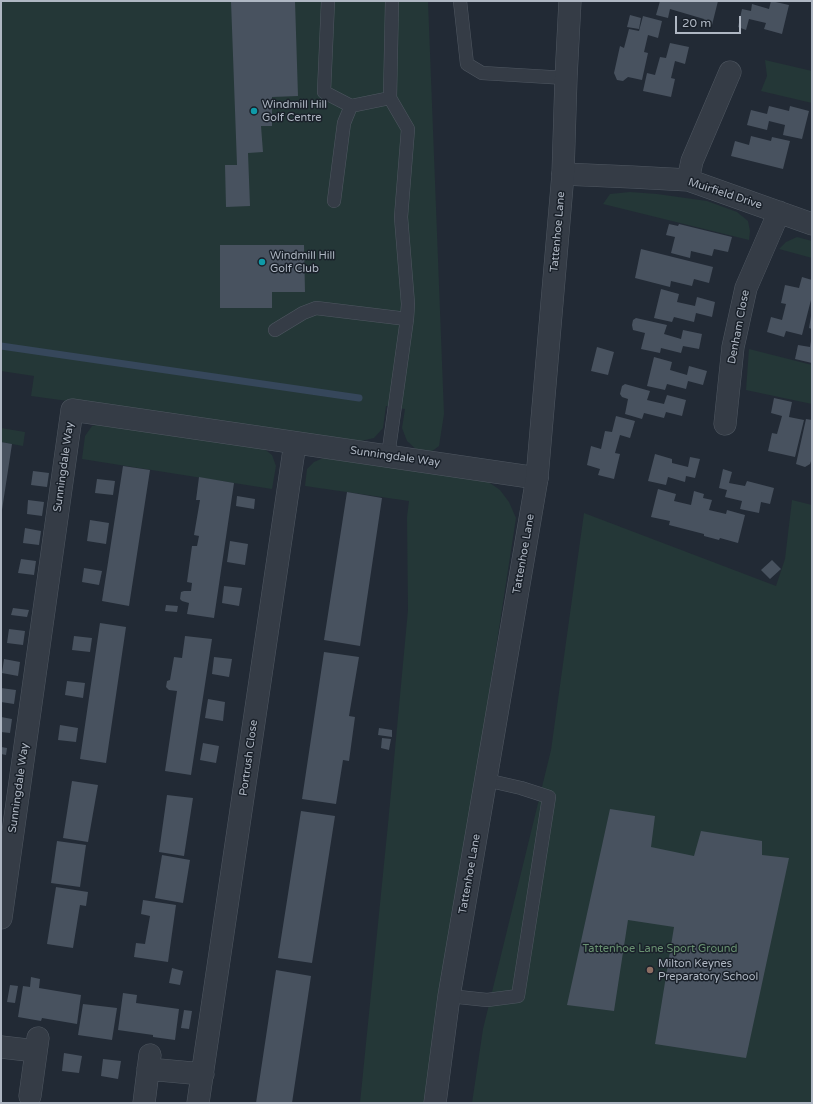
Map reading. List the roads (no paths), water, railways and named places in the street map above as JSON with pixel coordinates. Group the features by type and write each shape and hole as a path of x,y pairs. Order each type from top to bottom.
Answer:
{"street":[{"name":"Tattenhoe Lane","path":"435,1103 449,996 537,478 563,174 570,1"},
{"path":"688,180 692,161 730,72"},
{"name":"Muirfield Drive","path":"563,174 632,176 688,180 812,224"},
{"name":"Denham Close","path":"725,424 733,347 746,288 779,212"},
{"name":"Sunningdale Way","path":"1,918 72,410 537,478"},
{"name":"Portrush Close","path":"198,1103 295,443"},
{"path":"1,1047 37,1044 30,1096"},
{"path":"144,1103 149,1062 203,1074"}],"lane":[{"path":"328,1 324,92 352,106 390,98"},
{"path":"388,456 408,304 401,217 408,129 390,98 392,1"},
{"path":"460,1 468,64 482,73 566,78"},
{"path":"334,201 344,123 352,106"},
{"path":"275,330 303,313 316,308 407,319"},
{"path":"449,996 487,1000 518,996 550,797 521,788 486,780"}],"waterway":[{"path":"1,346 359,398"}],"place":[{"name":"Windmill Hill Golf Centre","path":"254,111"},
{"name":"Windmill Hill Golf Club","path":"262,262"},
{"name":"Milton Keynes Preparatory School","path":"650,970"}],"park label":[{"name":"Tattenhoe Lane Sport Ground","path":"660,949"}]}
